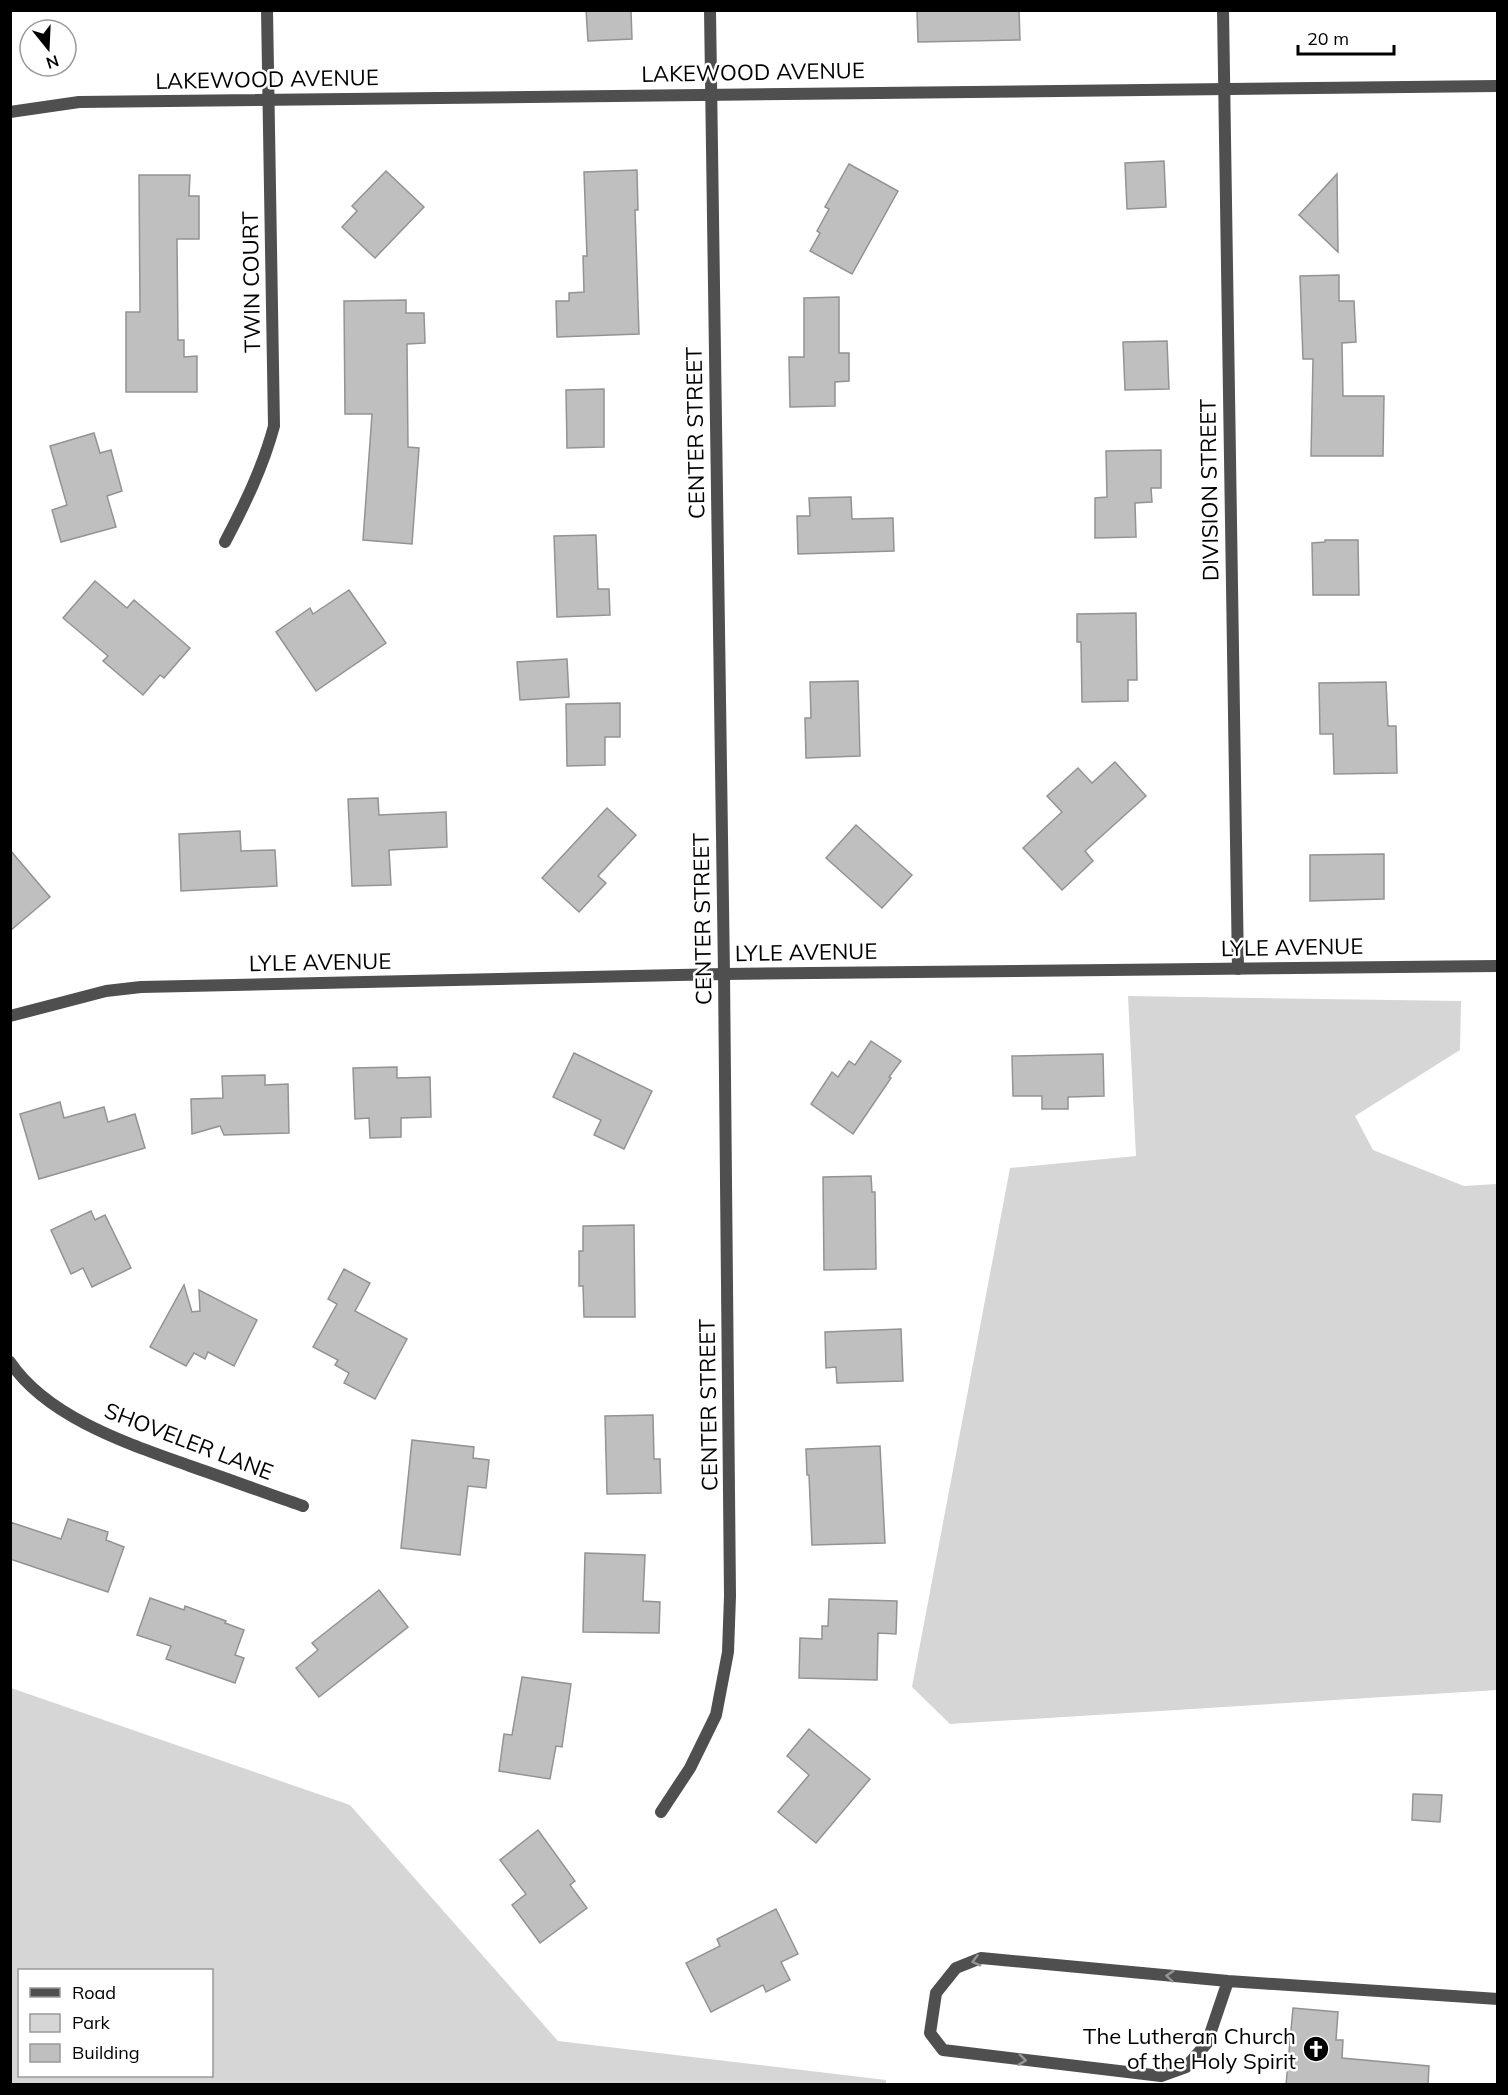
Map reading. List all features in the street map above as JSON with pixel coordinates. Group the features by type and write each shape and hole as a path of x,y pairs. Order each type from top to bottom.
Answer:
{"street":[{"name":"TWIN COURT","path":"225,542 258,478 274,426 267,10"},
{"name":"CENTER STREET","path":"661,1812 690,1768 716,1715 728,1652 730,1596 724,974 710,10"},
{"name":"DIVISION STREET","path":"1223,10 1238,969"},
{"name":"LAKEWOOD AVENUE","path":"10,112 79,102 1497,86"},
{"name":"LYLE AVENUE","path":"10,1016 106,991 141,987 724,974 1497,966"},
{"name":"SHOVELER LANE","path":"10,1362 42,1395 73,1417 114,1438 303,1506"},
{"path":"1228,1981 1207,2043 1186,2067 1161,2076 943,2050 930,2033 936,1993 956,1968 981,1958 1228,1981 1497,1999"}],"green space":[{"path":"1128,996 1461,1001 1460,1050 1355,1116 1373,1150 1464,1186 1497,1184 1497,1690 950,1724 912,1687 1010,1168 1136,1156"},
{"path":"11,1688 350,1805 558,2041 886,2080 886,2084 11,2084"}],"building":[{"path":"586,10 631,10 632,39 588,41"},
{"path":"1019,10 1020,40 918,42 917,11"},
{"path":"1164,161 1166,207 1127,209 1125,163"},
{"path":"849,164 898,191 852,274 810,251 820,233 817,231 829,209 825,207"},
{"path":"637,170 638,210 635,210 639,334 557,337 556,301 569,301 569,293 584,292 583,256 587,256 584,172"},
{"path":"386,171 424,207 375,258 342,227 357,211 352,206"},
{"path":"1337,174 1338,252 1299,215"},
{"path":"139,175 190,175 189,196 199,196 199,239 177,239 178,340 184,340 184,357 197,356 197,392 126,392 126,312 140,312"},
{"path":"1339,275 1339,301 1354,301 1356,342 1342,343 1343,396 1384,396 1383,456 1311,456 1313,359 1303,359 1300,276"},
{"path":"839,297 839,353 849,353 849,381 835,382 835,406 790,407 789,357 804,357 804,298"},
{"path":"406,300 406,313 424,313 425,343 407,344 408,447 419,448 412,544 363,540 372,414 345,414 344,301"},
{"path":"1167,341 1169,389 1125,390 1123,342"},
{"path":"604,389 604,447 567,448 566,390"},
{"path":"94,433 100,453 111,450 122,491 107,496 116,527 61,542 52,510 67,505 50,446"},
{"path":"1161,450 1161,488 1151,488 1152,502 1135,503 1136,537 1095,538 1095,498 1107,497 1106,451"},
{"path":"851,497 852,519 893,518 894,551 798,554 797,516 810,516 809,498"},
{"path":"596,535 598,589 609,589 610,615 557,617 554,536"},
{"path":"1325,540 1358,540 1359,595 1313,595 1312,543 1325,542"},
{"path":"95,581 127,608 134,600 190,648 164,678 160,675 143,695 103,661 108,656 63,618"},
{"path":"349,590 386,643 316,691 276,632 310,608 313,614"},
{"path":"1136,613 1137,680 1128,680 1128,701 1082,702 1081,642 1077,642 1077,614"},
{"path":"567,659 569,697 520,700 517,662"},
{"path":"858,681 860,756 806,758 805,718 811,718 810,682"},
{"path":"1386,682 1388,726 1396,726 1397,773 1334,774 1333,734 1320,734 1319,683"},
{"path":"620,703 620,737 605,737 605,765 567,766 566,704"},
{"path":"1115,762 1146,796 1085,851 1093,861 1062,890 1023,848 1062,812 1047,796 1078,768 1092,783"},
{"path":"378,798 379,815 446,812 447,847 389,850 391,885 352,886 348,799"},
{"path":"607,808 636,835 598,876 606,883 579,912 542,878"},
{"path":"856,825 912,875 882,908 826,858"},
{"path":"240,831 241,851 275,850 277,886 181,891 179,834"},
{"path":"10,850 50,897 10,931"},
{"path":"1384,854 1384,899 1310,901 1310,855"},
{"path":"871,1041 901,1061 853,1134 811,1104 832,1072 838,1077 849,1061 855,1065"},
{"path":"574,1053 652,1091 624,1149 594,1135 601,1120 553,1097"},
{"path":"1103,1054 1104,1096 1068,1097 1068,1109 1042,1109 1042,1096 1013,1096 1012,1056"},
{"path":"397,1067 397,1078 430,1077 431,1117 401,1118 401,1137 370,1138 369,1118 355,1119 353,1068"},
{"path":"265,1075 265,1085 288,1084 289,1133 224,1135 220,1126 192,1134 191,1099 223,1098 222,1076"},
{"path":"60,1102 64,1118 104,1107 108,1122 135,1114 145,1148 39,1179 20,1114"},
{"path":"871,1176 872,1192 875,1192 876,1269 824,1270 823,1177"},
{"path":"91,1211 95,1220 105,1215 131,1268 92,1287 83,1268 71,1274 51,1230"},
{"path":"634,1225 635,1317 584,1317 583,1286 579,1286 579,1251 583,1251 583,1226"},
{"path":"344,1269 370,1283 355,1311 407,1339 375,1399 344,1383 349,1373 335,1365 338,1360 313,1347 337,1304 328,1299"},
{"path":"184,1285 192,1312 200,1311 199,1290 257,1320 234,1366 208,1352 205,1359 194,1353 186,1366 150,1347"},
{"path":"901,1329 903,1381 837,1383 836,1367 826,1368 825,1332"},
{"path":"653,1415 654,1459 660,1459 661,1493 607,1494 605,1416"},
{"path":"412,1440 474,1447 473,1458 489,1460 486,1488 468,1486 460,1555 401,1548"},
{"path":"880,1446 885,1543 812,1545 806,1449"},
{"path":"68,1519 108,1532 106,1540 124,1547 108,1592 10,1559 10,1522 61,1539"},
{"path":"585,1553 645,1555 643,1601 660,1602 659,1633 583,1632"},
{"path":"379,1590 408,1627 319,1697 296,1668 318,1650 312,1643"},
{"path":"150,1598 184,1610 185,1606 244,1630 235,1655 244,1658 235,1683 166,1659 171,1646 137,1635"},
{"path":"829,1599 897,1601 896,1634 878,1633 877,1680 799,1678 800,1638 822,1639 822,1626 828,1626"},
{"path":"522,1677 571,1684 562,1747 556,1746 550,1779 499,1771 504,1734 512,1735"},
{"path":"809,1729 870,1779 816,1843 778,1812 809,1775 787,1756"},
{"path":"1413,1794 1442,1795 1440,1822 1412,1820"},
{"path":"538,1830 575,1881 570,1885 587,1908 540,1943 512,1905 526,1894 500,1860"},
{"path":"776,1909 798,1954 781,1962 790,1980 766,1992 763,1985 711,2012 686,1963 720,1946 717,1939"},
{"name":"The Lutheran Church of the Holy Spirit","path":"1293,2008 1338,2012 1336,2040 1343,2040 1342,2058 1429,2066 1428,2085 1286,2085"}],"place":[{"name":"The Lutheran Church of the Holy Spirit","path":"1316,2049"}]}
